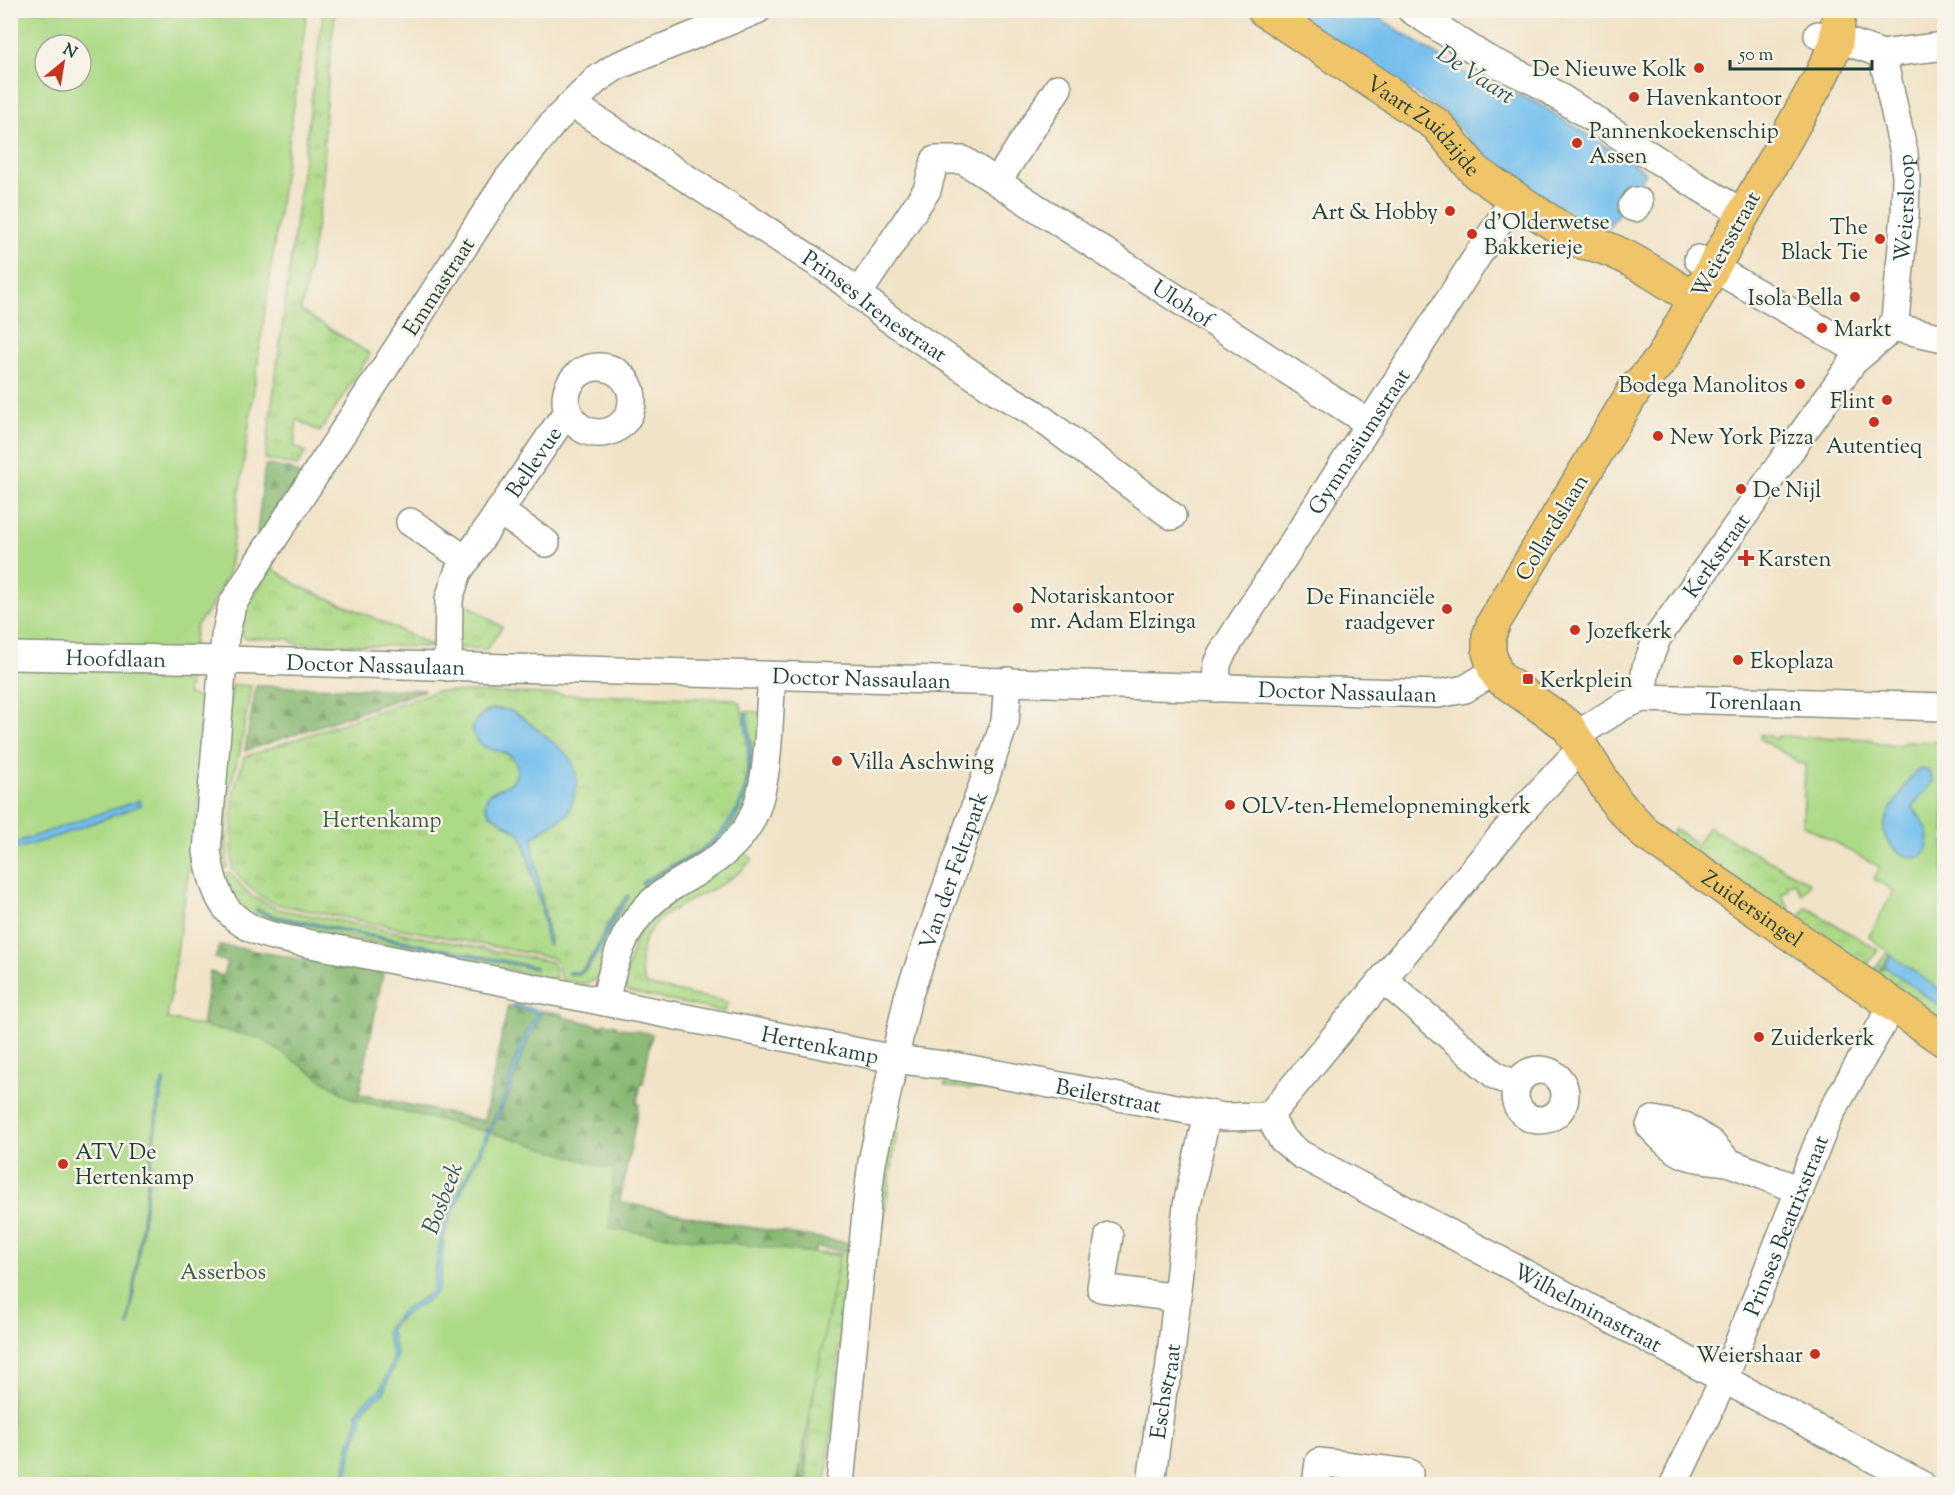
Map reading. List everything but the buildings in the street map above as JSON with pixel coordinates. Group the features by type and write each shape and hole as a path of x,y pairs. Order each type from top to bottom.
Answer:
{"main road":[{"name":"Vaart Zuidzijde","path":"1264,10 1437,125 1477,173 1581,242 1588,256 1683,304"},
{"name":"Weiersstraat","path":"1683,304 1712,267 1735,208 1827,67 1828,24"},
{"name":"Collardslaan","path":"1495,670 1489,648 1489,636 1494,622 1635,388 1661,360 1683,304"},
{"path":"1495,670 1506,683 1567,725 1580,743"},
{"name":"Zuidersingel","path":"1580,743 1617,803 1646,834 1944,1040"}],"street":[{"name":"Emmastraat","path":"224,660 225,637 232,605 258,561 507,180 553,123 596,80 617,66 757,10"},
{"path":"1411,10 1487,59 1538,83 1735,208"},
{"path":"1828,24 1882,54 1944,46"},
{"name":"Weiersloop","path":"1882,54 1904,153 1906,178 1897,313 1892,327"},
{"path":"997,182 1058,88"},
{"name":"Prinses Irenestraat","path":"572,104 834,274 898,324 997,391 1034,413 1172,516"},
{"name":"Ulohof","path":"858,294 927,190 935,160 963,160 1370,423"},
{"name":"Gymnasiumstraat","path":"1216,687 1217,664 1222,653 1514,199"},
{"path":"1712,267 1863,353 1892,327 1944,338"},
{"name":"Kerkstraat","path":"1642,698 1646,667 1657,638 1853,363 1863,353"},
{"name":"Bellevue","path":"448,667 449,599 458,572 560,422 569,414"},
{"name":"Bellevue","path":"499,511 546,543"},
{"path":"410,522 467,560"},
{"name":"Hoofdlaan","path":"10,656 224,660"},
{"name":"Doctor Nassaulaan","path":"224,660 1446,693 1465,689 1495,670"},
{"name":"Hertenkamp","path":"224,660 207,852 210,873 221,903 241,923 258,932 276,937 894,1059"},
{"path":"605,1002 619,948 639,915 661,894 726,852 742,834 755,813 764,780 772,676"},
{"name":"Van der Feltzpark","path":"894,1059 909,997 1005,722 1008,681"},
{"name":"Torenlaan","path":"1580,743 1623,706 1642,698 1944,707"},
{"path":"1269,1116 1536,796 1569,761 1580,743"},
{"path":"1383,979 1496,1076 1517,1085"},
{"name":"Prinses Beatrixstraat","path":"1674,1485 1724,1379 1829,1116 1893,1005"},
{"path":"840,1485 872,1162 894,1059"},
{"name":"Beilerstraat","path":"894,1059 960,1067 1207,1114 1238,1118 1269,1116"},
{"name":"Eschstraat","path":"1151,1485 1178,1298 1187,1205 1207,1114"},
{"name":"Wilhelminastraat","path":"1269,1116 1282,1139 1300,1154 1921,1485"},
{"path":"1728,1162 1800,1190"},
{"path":"1109,1236 1101,1288 1178,1298"},
{"path":"1316,1485 1319,1462 1409,1473 1408,1485"}],"green space":[{"name":"Asserbos","path":"10,11 307,11 228,574 209,610 196,626 187,694 203,699 205,728 197,814 167,1019 260,1038 351,1099 512,1138 614,1170 609,1229 839,1256 797,1484 11,1484"},
{"path":"323,11 335,11 325,113 322,196 301,311 370,354 320,432 297,419 294,446 306,452 297,466 265,459"},
{"path":"265,465 290,469 304,478 260,537 257,533"},
{"path":"272,568 299,586 435,647 295,644 289,639 244,638 242,620 245,610"},
{"path":"457,597 502,627 487,649 456,648"},
{"path":"232,685 251,686 240,751 228,794 220,793"},
{"path":"256,686 425,690 245,751"},
{"name":"Hertenkamp","path":"436,691 734,699 741,704 742,712 764,712 755,796 715,852 595,980 583,984 561,980 558,965 552,958 280,905 259,896 232,869 233,794 244,757","holes":["488,710 509,710 577,786 568,814 533,837 534,856 550,943 547,944 542,911 522,835 490,814 485,805 488,795 513,781 517,768 513,758 504,752 483,746 474,735 472,731","746,714 752,752 751,771 741,806 731,822 719,837 704,850 644,884 658,873 703,848 732,820 745,788 748,753","629,897 616,916 593,961 579,975 568,974 583,969 615,910"]},
{"path":"1760,735 1771,736 1772,739 1777,739 1777,736 1870,739 1879,744 1898,745 1908,741 1944,742 1944,1001 1890,963 1890,954 1869,936 1894,891 1874,879 1880,867 1803,825 1805,764 1796,763 1796,760 1760,739"},
{"path":"220,801 228,801 227,868 217,868"},
{"path":"1708,827 1810,883 1802,895 1795,882 1787,885 1789,889 1781,894 1790,910 1785,918 1669,838 1675,829 1697,844"},
{"path":"738,848 753,859 729,880 671,911 660,920 650,930 644,943 641,959 643,979 646,985 727,1002 725,1012 629,992 623,986 638,928"},
{"path":"230,873 251,896 277,909 551,962 555,968 556,979 250,919 219,874","holes":["256,910 275,916 536,967 536,968 274,918"]},
{"path":"1806,907 1878,950 1862,972 1795,923"},
{"path":"220,945 383,973 359,1094 484,1121 508,1006 537,1013 521,1044 504,1098 458,1189 129,1484 210,972 223,976 227,962 215,958"},
{"path":"1891,950 1879,971 1884,966 1944,1009 1944,1028 1869,976"},
{"path":"545,1011 603,1026 604,1023 652,1034 637,1103 639,1104 620,1202 729,1224 850,1243 849,1251 816,1247 808,1273 809,1405 805,1452 807,1484 346,1484 462,1190 507,1098 525,1045 541,1013"},
{"path":"946,1078 1006,1088 1005,1093 945,1086"},
{"path":"891,1129 897,1130 882,1232 875,1231"},
{"path":"826,1252 849,1255 826,1484 803,1484 809,1443 817,1254"}],"water":[{"path":"1287,11 1369,11 1472,78 1536,102 1646,172 1602,237 1495,168 1445,113"},
{"path":"494,709 509,710 522,717 560,748 570,758 575,769 577,786 568,814 533,837 534,856 550,944 547,944 542,911 522,835 490,814 485,805 488,795 513,781 517,770 513,758 504,752 483,746 472,731 480,716"},
{"path":"745,714 747,714 751,753 750,772 741,807 732,823 720,838 703,851 658,874 642,885 642,882 649,877 703,848 733,816 743,796 747,774 748,747"},
{"path":"1920,769 1930,771 1933,781 1913,808 1922,820 1929,837 1922,857 1913,858 1902,854 1891,845 1884,830 1892,807 1910,778"},
{"path":"140,800 141,805 11,851 11,844"},
{"path":"628,895 629,897 592,961 578,975 568,974 579,972 584,968 615,913"},
{"path":"257,909 275,916 536,967 536,969 274,918 256,911"},
{"path":"1891,955 1944,993 1944,1009 1884,966"},
{"path":"514,1004 546,1012 541,1013 525,1045 507,1098 449,1222 445,1233 440,1280 436,1292 407,1313 390,1330 397,1354 395,1363 383,1394 366,1406 361,1414 361,1425 353,1446 346,1484 343,1484 349,1446 357,1424 357,1412 363,1403 380,1391 392,1362 393,1355 386,1333 387,1329 401,1312 433,1290 445,1219 504,1098 521,1044 537,1013 513,1007"},
{"path":"165,1080 157,1119 128,1327 159,1092"}],"place":[{"name":"De Nieuwe Kolk","path":"1699,68"},
{"name":"Havenkantoor","path":"1634,97"},
{"name":"Pannenkoekenschip Assen","path":"1577,143"},
{"name":"Art & Hobby","path":"1450,211"},
{"name":"d'Olderwetse Bakkerieje","path":"1472,234"},
{"name":"The Black Tie","path":"1880,239"},
{"name":"Isola Bella","path":"1855,297"},
{"name":"Markt","path":"1822,328"},
{"name":"Bodega Manolitos","path":"1800,384"},
{"name":"Flint","path":"1887,400"},
{"name":"Autentieq","path":"1874,422"},
{"name":"New York Pizza","path":"1658,436"},
{"name":"De Nijl","path":"1741,489"},
{"name":"Karsten","path":"1746,558"},
{"name":"Notariskantoor mr. Adam Elzinga","path":"1018,608"},
{"name":"De Financiële raadgever","path":"1447,609"},
{"name":"Jozefkerk","path":"1575,630"},
{"name":"Ekoplaza","path":"1738,660"},
{"name":"Kerkplein","path":"1528,679"},
{"name":"Villa Aschwing","path":"837,761"},
{"name":"OLV-ten-Hemelopnemingkerk","path":"1230,805"},
{"name":"Zuiderkerk","path":"1759,1037"},
{"name":"ATV De Hertenkamp","path":"63,1164"},
{"name":"Weiershaar","path":"1815,1354"}],"water label":[{"name":"De Vaart","path":"1476,74"},
{"name":"Bosbeek","path":"442,1198"}]}
